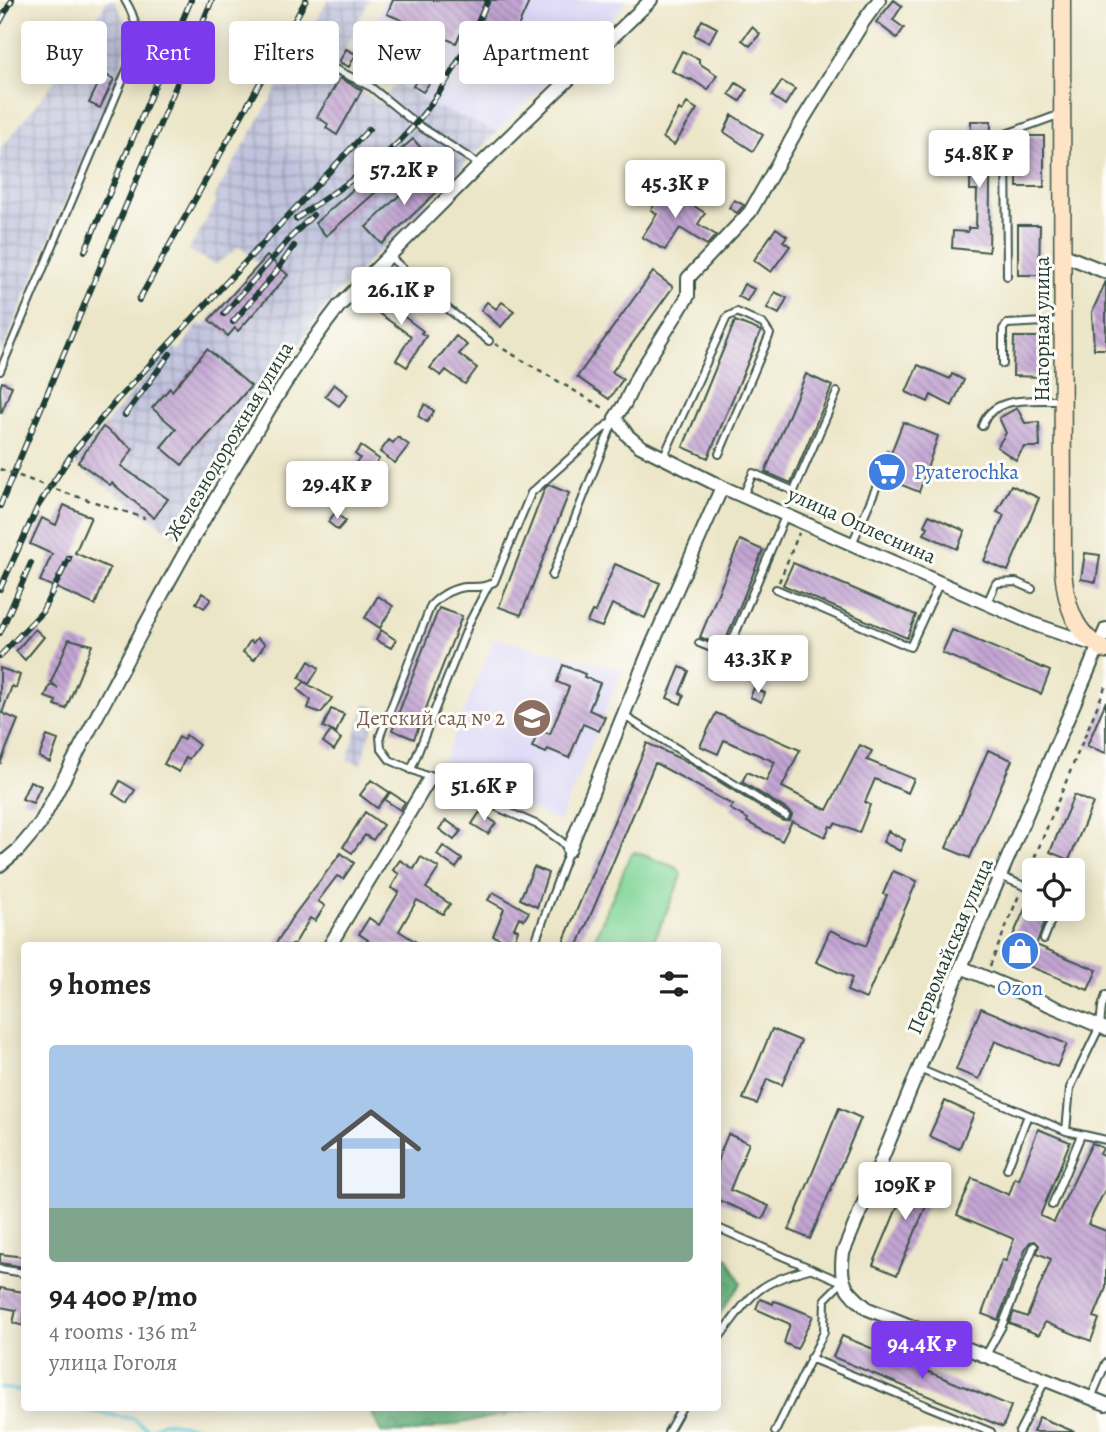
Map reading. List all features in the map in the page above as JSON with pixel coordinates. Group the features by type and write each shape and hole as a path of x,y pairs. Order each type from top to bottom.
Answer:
{"main road":[{"name":"Нагорная улица","path":"1062,0 1063,572 1066,599 1077,626 1102,648"}],"street":[{"name":"Железнодорожная улица","path":"0,865 24,844 40,824 185,552 282,386 319,332 339,306 480,164 651,0"},
{"path":"615,418 637,377 688,296 688,278 750,212 802,121 879,0"},
{"path":"1064,254 1106,272"},
{"name":"улица Оплеснина","path":"615,418 628,436 640,446 743,496 1036,625 1102,648"},
{"path":"569,850 722,486"},
{"name":"Первомайская улица","path":"842,1282 843,1253 961,967 1102,648 1106,629"},
{"path":"332,942 430,778"},
{"path":"961,967 1103,1028"},
{"path":"842,1282 851,1295 868,1309 1106,1404"}],"lane":[{"path":"0,371 134,53 138,31 125,0"},
{"path":"339,71 371,87 415,123 480,164"},
{"path":"1007,276 1006,134 1063,113"},
{"path":"390,257 444,306 489,341"},
{"path":"663,458 727,317 737,312 763,324 770,334 719,454"},
{"path":"1003,364 1003,328 1007,324 1063,321"},
{"path":"743,496 753,473 794,491 836,392"},
{"path":"982,426 986,415 1004,402 1063,400"},
{"path":"552,576 615,418"},
{"path":"411,770 470,621 488,586 498,574 531,493 615,418"},
{"path":"852,544 876,488"},
{"path":"699,643 724,653 728,651 786,514"},
{"path":"776,589 909,647 940,582"},
{"path":"987,603 996,583 1016,582 1032,589"},
{"path":"488,586 464,587 445,593 431,605 380,736 381,748 395,762 411,770 540,826 569,850 535,942"},
{"path":"624,716 759,802 786,816"},
{"path":"1000,876 1022,886"},
{"path":"1044,939 1051,921"},
{"path":"1066,1131 1070,1088 1103,1028 1102,1007 1106,995"},
{"path":"919,1069 1066,1131 1106,1140"},
{"path":"1007,1169 1028,1115"},
{"path":"1052,1205 1081,1135"},
{"path":"721,1229 842,1282 825,1299 824,1332 775,1432"},
{"path":"985,1357 1002,1326 1034,1246"},
{"path":"721,1335 747,1299 763,1285 811,1268"},
{"path":"0,1269 21,1272"},
{"path":"810,1358 991,1432"},
{"path":"1091,1398 1106,1363"},
{"path":"1019,1432 1045,1381"},
{"path":"668,1432 680,1411"}],"path":[{"path":"489,341 558,380 607,410 615,418"},
{"path":"0,469 145,519"},
{"path":"776,589 804,522"},
{"path":"1035,858 1106,685"},
{"path":"985,978 1022,888"}],"shaded area":[{"path":"108,0 114,0 125,21 121,21 121,66 0,356 0,150 52,84 107,84 107,21 94,21"},
{"path":"328,0 369,0 359,21 353,21 353,34 346,49 353,52 353,57 339,77 339,21 316,21"},
{"path":"384,0 627,0 609,21 459,21 459,84 545,84 497,132 429,104 400,84 445,84 445,21 380,21"},
{"path":"339,77 380,104 395,84 400,84 429,104 497,132 343,287 320,314 235,438 176,536 73,463 172,346 179,351 199,323 203,327 259,264 240,246 215,265 189,250 216,202 213,199 279,84 339,84"},
{"name":"Детский сад № 2","path":"494,638 623,669 559,822 441,767"},
{"path":"365,704 378,708 361,764 347,760"}],"green space":[{"path":"635,852 677,868 681,878 653,942 593,942 630,856"},
{"path":"721,1255 728,1258 741,1283 721,1312"},
{"path":"371,1411 525,1411 415,1432 381,1432"}],"building":[{"path":"393,0 530,0 521,21 459,21 459,37 456,43 445,38 445,21 404,21 387,14"},
{"path":"894,0 902,6 893,20 904,28 897,38 876,22"},
{"path":"702,20 717,28 709,43 694,35"},
{"path":"752,27 760,34 750,46 742,40"},
{"path":"346,49 353,52 349,67 339,62"},
{"path":"682,51 699,59 699,63 717,75 708,90 672,71"},
{"path":"107,76 114,79 100,108 89,103 98,84 107,84"},
{"path":"339,80 362,90 337,135 326,128 328,124 317,117 336,84 339,84"},
{"path":"782,81 795,89 785,105 772,96"},
{"path":"736,83 747,90 740,101 729,94"},
{"path":"414,84 429,84 423,92 413,86"},
{"path":"687,103 697,109 674,145 663,138 679,109 682,111"},
{"path":"732,115 763,135 753,151 724,132"},
{"path":"971,121 991,121 989,252 952,248 953,231 968,232 968,228 976,228 977,190 970,190"},
{"path":"1018,136 1044,136 1044,187 1017,187"},
{"path":"413,139 422,149 397,173 387,162"},
{"path":"425,171 441,188 382,244 366,227"},
{"path":"366,178 377,191 326,236 315,223"},
{"path":"661,185 705,213 698,224 716,235 707,245 680,228 665,250 642,237 657,214 651,210 657,200 653,198"},
{"path":"734,200 744,205 737,213 729,208"},
{"path":"1018,225 1040,225 1039,275 1018,275"},
{"path":"776,228 787,236 783,241 790,246 771,272 754,260"},
{"path":"267,256 288,275 238,331 235,328 228,336 209,320"},
{"path":"653,272 673,287 612,372 623,379 609,399 577,377"},
{"path":"1106,281 1106,349 1094,349 1092,312"},
{"path":"744,284 754,289 747,301 738,296"},
{"path":"392,289 400,296 393,304 400,309 398,312 426,336 407,367 396,360 411,336 374,310"},
{"path":"775,292 787,298 779,314 767,308"},
{"path":"487,302 496,309 502,302 514,311 501,327 481,310"},
{"path":"735,321 761,331 708,458 683,447"},
{"path":"456,336 467,345 459,354 477,368 465,384 446,370 441,376 430,368"},
{"path":"1014,337 1042,337 1042,377 1013,376"},
{"path":"207,349 251,386 182,465 161,447 176,429 152,408 170,388 172,391"},
{"path":"918,365 950,379 952,374 964,380 952,406 931,395 928,402 906,392"},
{"path":"806,374 832,386 791,483 765,472"},
{"path":"2,382 12,386 1,414 0,388"},
{"path":"334,384 348,395 339,406 325,396"},
{"path":"425,404 434,411 427,422 418,416"},
{"path":"1017,408 1025,423 1039,422 1040,447 1024,447 1016,460 997,447 1006,433 999,418"},
{"path":"903,422 938,436 919,492 877,475 887,451 891,453"},
{"path":"103,427 133,449 121,466 168,499 154,518 112,483 110,485 78,462"},
{"path":"398,437 409,445 395,463 380,452 389,440 393,443"},
{"path":"361,446 379,459 363,482 349,471 360,458 355,454"},
{"path":"549,485 569,493 521,615 499,607 545,488"},
{"path":"1011,485 1039,498 1008,571 984,561 1004,515 997,512"},
{"path":"64,505 91,517 75,553 110,568 95,605 40,581 52,554 30,544 42,518 56,525"},
{"path":"335,513 346,521 338,530 328,522"},
{"path":"929,515 965,531 957,549 924,534 928,527 924,525"},
{"path":"740,540 763,550 723,647 700,637"},
{"path":"1085,553 1100,555 1096,582 1081,579"},
{"path":"793,563 916,615 907,638 783,585"},
{"path":"615,564 660,583 645,618 612,604 602,627 587,622 592,611 595,612"},
{"path":"202,593 211,599 204,608 196,603"},
{"path":"378,596 393,606 380,628 365,618"},
{"path":"439,608 462,616 414,739 392,730"},
{"path":"35,629 44,637 25,660 16,651"},
{"path":"381,630 396,640 391,648 376,640"},
{"path":"952,630 1050,671 1041,694 942,653"},
{"path":"257,638 265,644 254,660 243,652 250,641 253,643"},
{"path":"69,639 92,645 66,709 45,697 50,685 58,688 51,682"},
{"path":"309,661 319,668 309,684 299,678"},
{"path":"563,665 600,683 589,710 605,717 599,731 583,724 569,758 548,749 546,753 532,747 539,730 550,734 569,687 557,682"},
{"path":"680,667 689,671 680,693 684,695 681,704 667,698"},
{"path":"0,668 20,675 16,688 12,686 2,713 18,720 0,764"},
{"path":"304,682 332,698 321,713 308,708 311,700 298,690"},
{"path":"754,688 765,693 761,702 750,697"},
{"path":"1106,701 1106,753 1087,746"},
{"path":"331,709 344,714 336,733 323,727"},
{"path":"716,713 800,750 782,787 827,810 860,745 872,751 867,760 914,779 908,793 875,779 865,802 870,805 859,833 835,823 833,827 830,826 825,837 792,821 782,841 747,822 748,819 730,809 733,805 655,763 579,942 563,942 647,743 689,763 783,821 790,820 792,815 789,811 742,782 747,772 766,781 775,762 724,740 718,754 700,746"},
{"path":"331,731 341,739 334,750 323,742"},
{"path":"186,735 199,745 189,759 186,757 179,772 164,764 179,737 183,740"},
{"path":"47,736 58,740 50,762 39,757"},
{"path":"988,750 1012,760 970,858 946,848"},
{"path":"371,780 389,792 377,808 360,795"},
{"path":"30,781 41,786 33,803 22,799"},
{"path":"120,781 135,790 127,803 113,794"},
{"path":"390,792 405,802 400,810 385,800"},
{"path":"1074,795 1093,803 1070,858 1050,852"},
{"path":"365,812 383,825 373,840 365,835 352,853 343,847"},
{"path":"480,812 496,823 488,834 472,824"},
{"path":"446,820 461,831 454,840 439,829"},
{"path":"888,831 905,840 900,851 883,842"},
{"path":"443,846 462,859 456,868 437,855"},
{"path":"341,853 354,863 343,879 337,876 318,901 325,906 315,921 310,918 296,942 277,942"},
{"path":"421,857 439,868 426,888 450,904 443,914 417,900 399,931 416,942 366,942 368,940 359,934 369,918 379,925 399,892 391,888 399,874 393,870 400,860 414,869"},
{"path":"534,867 548,873 537,907 520,899"},
{"path":"893,871 917,881 866,999 847,991 852,978 816,962 830,930 866,946 887,895 883,894"},
{"path":"493,892 529,912 524,920 519,917 514,928 518,930 514,942 493,936 504,909 488,900"},
{"path":"1022,915 1022,921 1045,921 1036,945 1097,970 1088,990 1004,956"},
{"path":"981,1008 1067,1044 1057,1067 995,1041 979,1079 956,1070"},
{"path":"772,1029 801,1041 782,1085 767,1079 757,1104 743,1099"},
{"path":"945,1101 974,1114 959,1149 929,1136"},
{"path":"839,1108 861,1118 810,1239 789,1230"},
{"path":"1038,1129 1070,1142 1040,1216 1054,1222 1092,1143 1103,1148 1100,1154 1106,1157 1106,1188 1088,1224 1106,1231 1106,1288 1094,1317 1099,1319 1091,1341 1045,1322 1039,1335 1009,1323 1014,1312 1027,1317 1051,1259 1037,1253 1039,1245 1035,1241 1030,1242 1026,1248 998,1320 982,1314 1002,1260 1006,1261 1014,1239 957,1215 972,1178 1009,1195 1015,1178 1019,1180"},
{"path":"728,1134 749,1143 730,1190 769,1206 763,1219 721,1201 721,1152"},
{"path":"913,1170 937,1180 897,1275 873,1265"},
{"path":"0,1254 21,1257 21,1266 0,1263"},
{"path":"0,1288 21,1292 21,1325 13,1323 16,1310 0,1307"},
{"path":"760,1299 773,1304 774,1301 781,1303 813,1316 797,1349 784,1343 790,1324 756,1309"},
{"path":"842,1336 1011,1406 1003,1427 833,1357"},
{"path":"1039,1417 1075,1432 1033,1432"}],"waterway":[{"path":"0,1388 21,1391"},
{"path":"89,1411 134,1419 150,1431 163,1422 236,1432"}],"railway":[{"path":"0,22 12,0"},
{"path":"85,251 191,0"},
{"path":"0,506 212,0"},
{"path":"139,300 306,0"},
{"path":"296,219 384,156 417,122 445,84 488,0"},
{"path":"0,589 38,506 71,455 116,401 369,129"},
{"path":"224,314 313,215"},
{"path":"233,322 276,272 294,246"},
{"path":"125,415 170,354"},
{"path":"0,656 42,612 69,558"},
{"path":"0,633 31,563"}],"place":[{"name":"Pyaterochka","path":"887,472"},
{"name":"Детский сад № 2","path":"532,718"},
{"name":"Ozon","path":"1020,951"}]}
